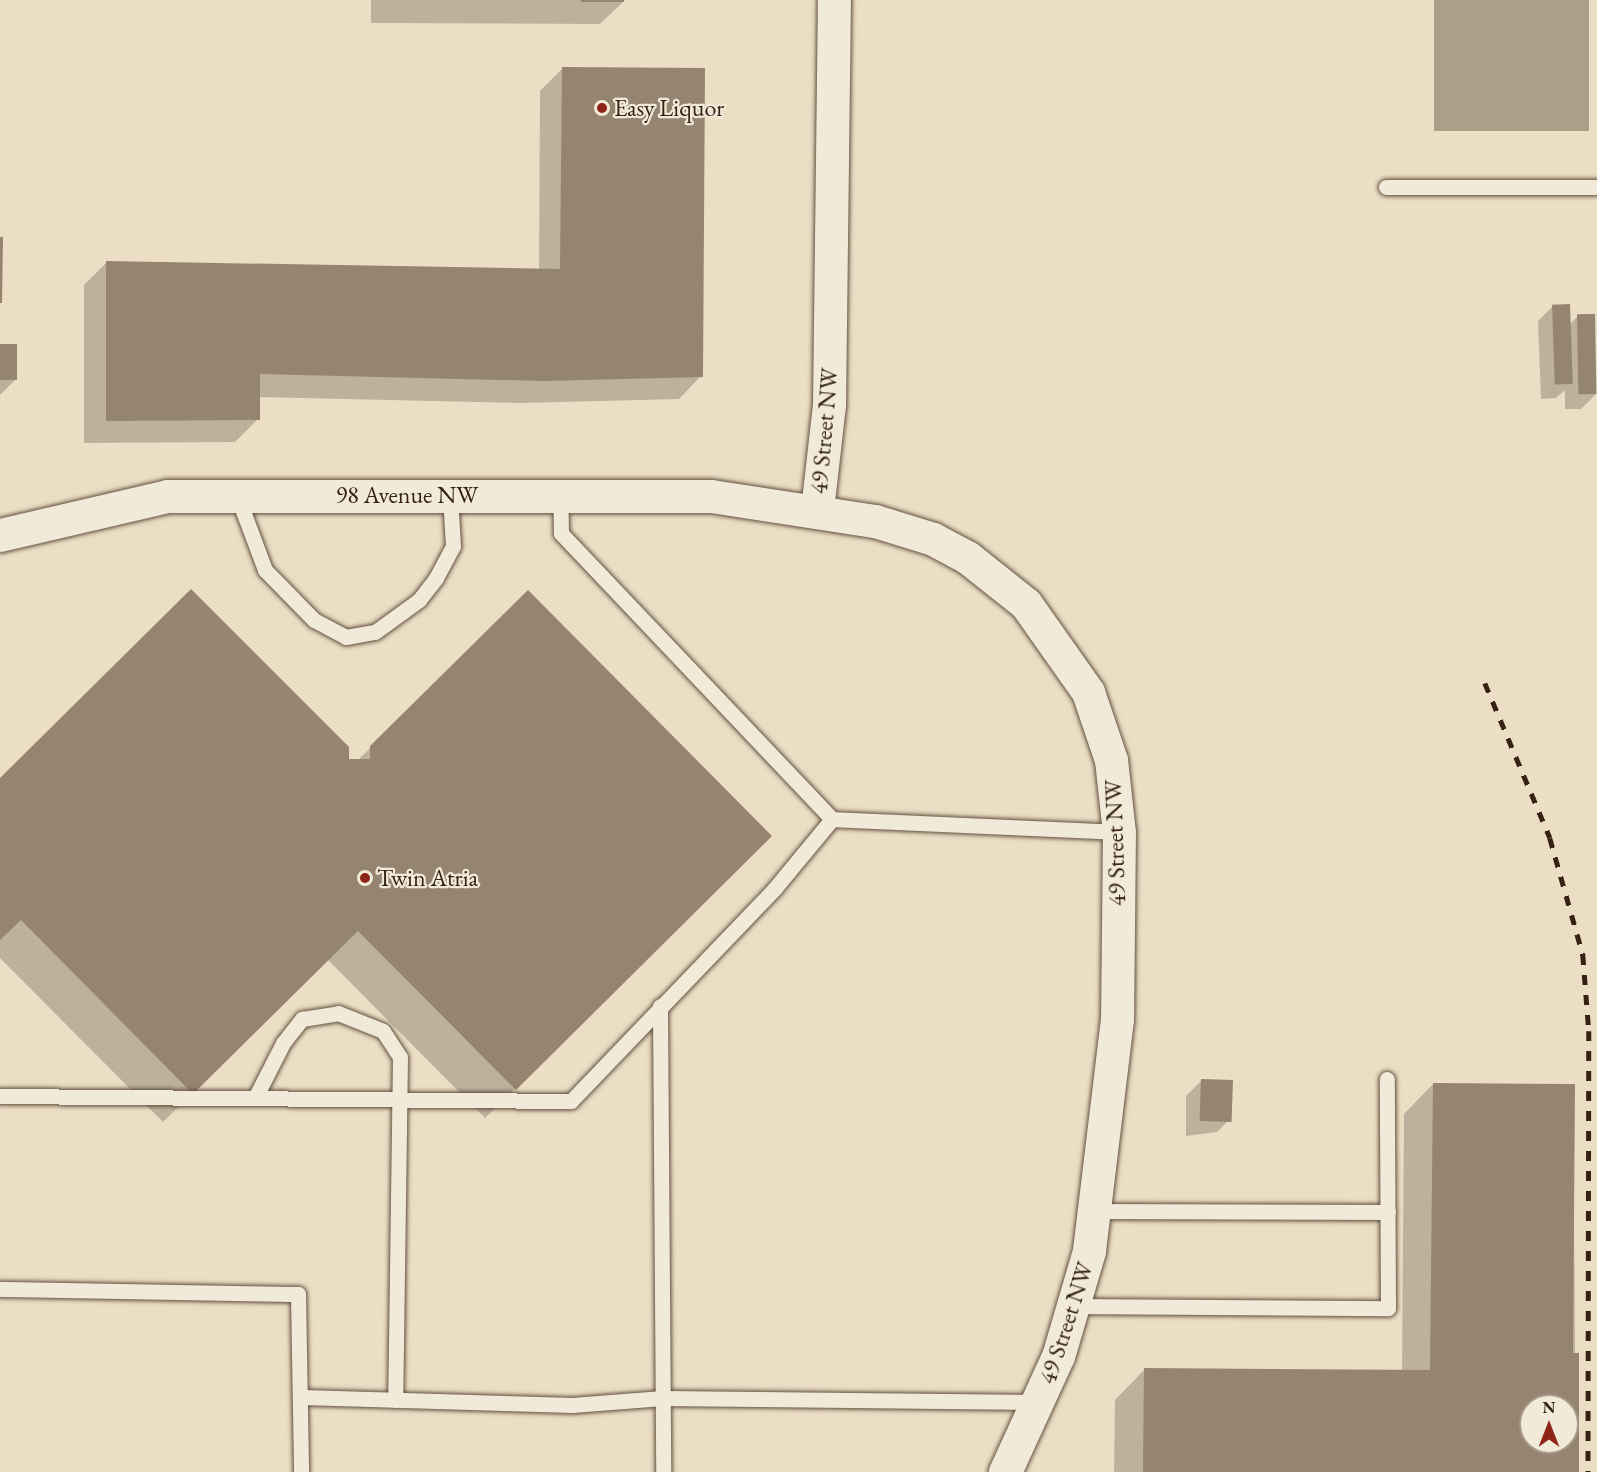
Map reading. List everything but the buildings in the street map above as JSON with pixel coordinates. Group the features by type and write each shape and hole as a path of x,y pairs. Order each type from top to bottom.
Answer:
{"street":[{"name":"49 Street NW","path":"834,0 829,405 817,510 933,539 967,557 1026,604 1070,660 1097,714 1111,760 1119,832 1117,1019 1096,1211 1074,1306 1039,1402 1005,1472"},
{"name":"98 Avenue NW","path":"0,535 147,499 237,495 711,496 817,510"}],"lane":[{"path":"1386,187 1597,187"},
{"path":"560,494 561,533 832,819 1119,832"},
{"path":"237,495 265,570 314,620 346,637 375,632 419,600 436,578 453,546 450,495"},
{"path":"0,1096 572,1101 660,1006 775,888 832,819"},
{"path":"660,1006 663,1472"},
{"path":"255,1098 283,1043 302,1019 338,1013 383,1031 400,1058 395,1400"},
{"path":"1074,1306 1388,1308 1387,1079"},
{"path":"1096,1211 1388,1212"},
{"path":"0,1289 298,1294 302,1397 301,1472"},
{"path":"302,1397 572,1405 663,1398 1039,1402"}],"shaded area":[{"path":"1434,0 1589,0 1589,131 1434,131"}],"railway":[{"path":"1485,683 1550,838 1583,955 1589,1031 1588,1472"}],"place":[{"name":"Easy Liquor","path":"602,108"},
{"name":"Twin Atria","path":"365,878"}]}
